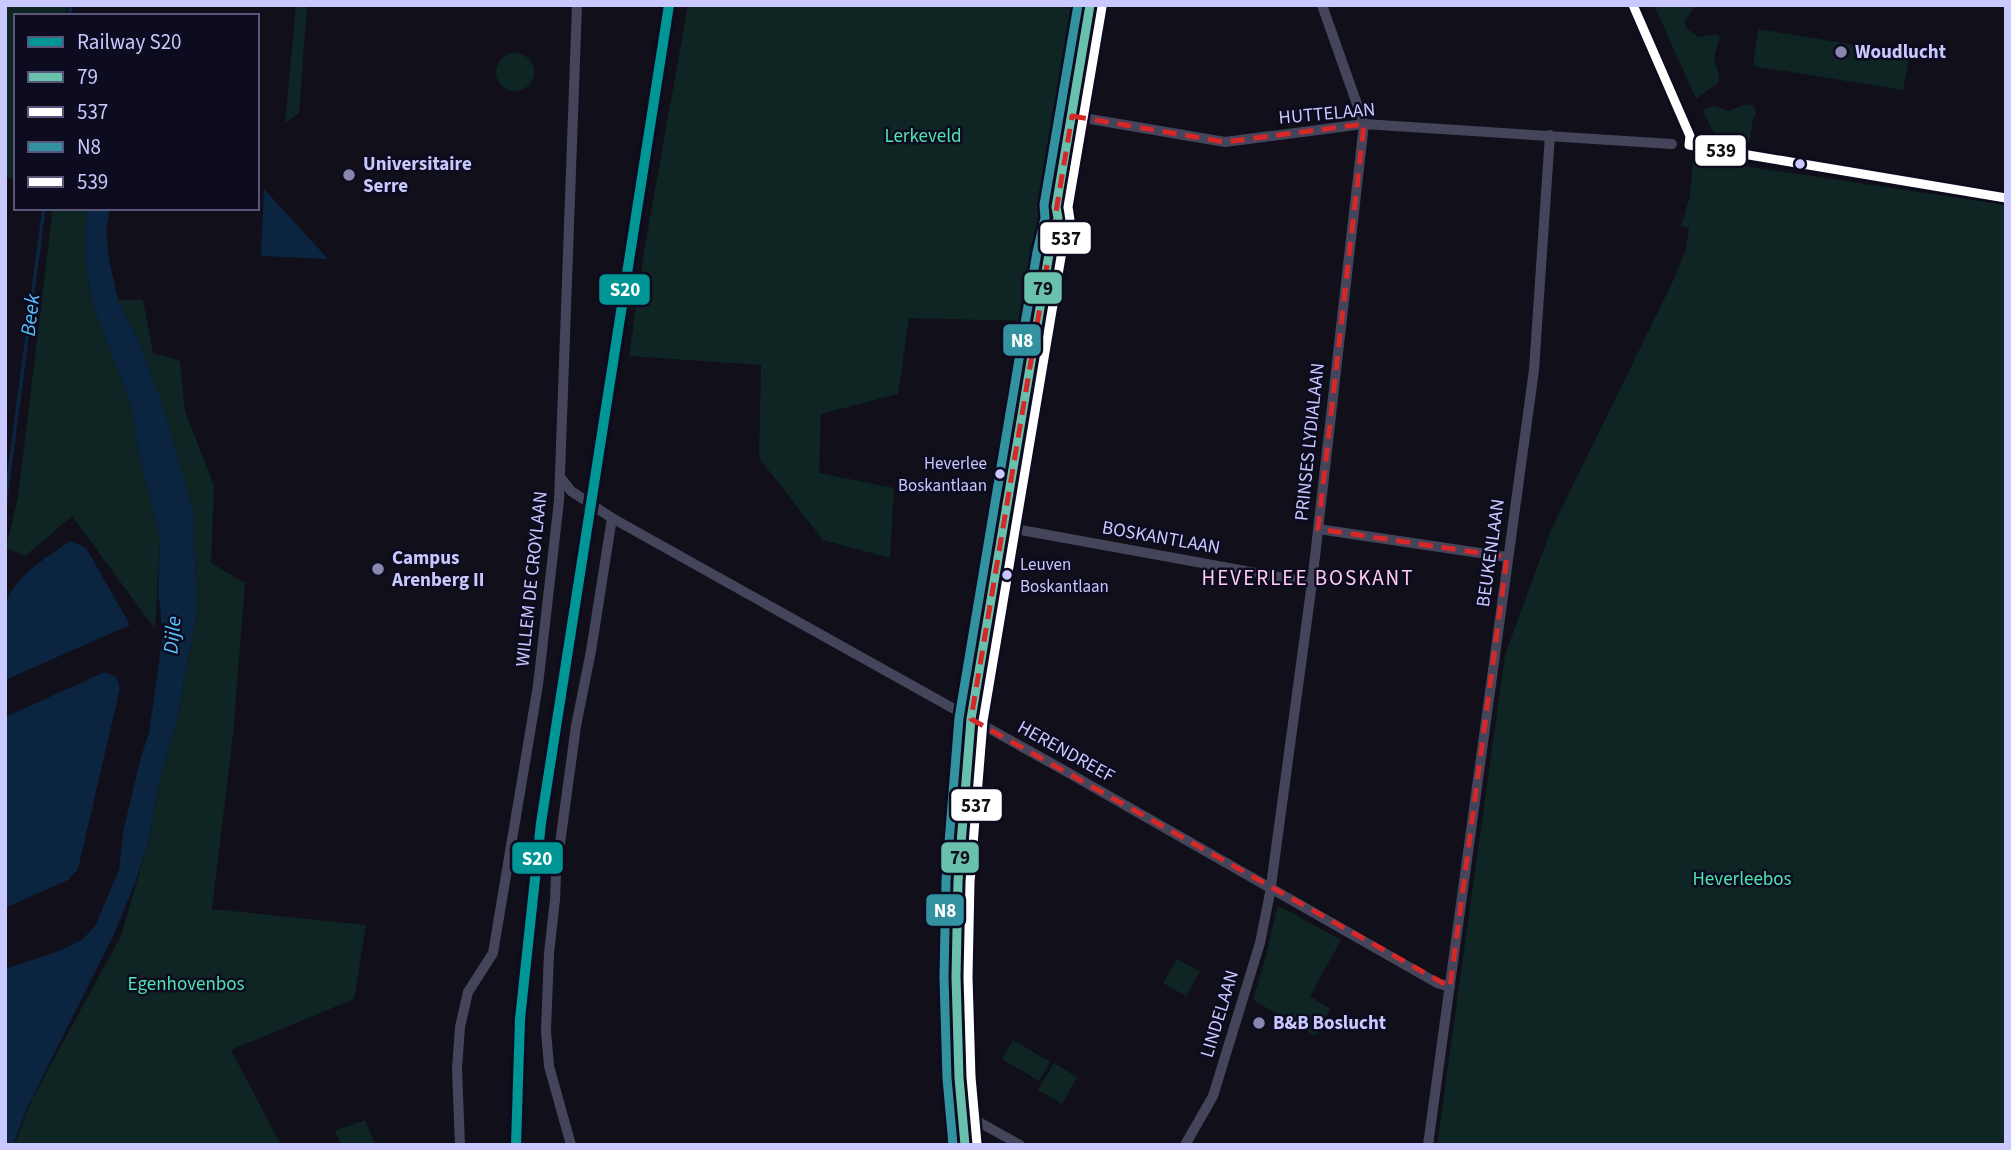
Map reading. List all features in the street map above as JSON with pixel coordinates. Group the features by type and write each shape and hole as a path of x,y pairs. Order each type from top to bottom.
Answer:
{"street":[{"name":"WILLEM DE CROYLAAN","path":"460,1145 457,1069 460,1027 468,992 493,953 538,685 561,478 577,5"},
{"path":"965,1145 956,993 957,893 971,719 1049,254 1058,218 1056,207 1090,5"},
{"name":"PRINSES LYDIALAAN","path":"1270,888 1312,583 1364,124 1322,5"},
{"path":"1633,5 1690,136 1689,145 2006,198"},
{"name":"HUTTELAAN","path":"1072,116 1225,142 1364,124 1672,144"},
{"name":"BEUKENLAAN","path":"1428,1145 1539,322 1549,135"},
{"name":"HERENDREEF","path":"561,478 574,493 612,518 1449,991"},
{"path":"571,1145 549,1066 545,1031 549,953 556,873 576,726 612,518"},
{"name":"BOSKANTLAAN","path":"1004,527 1312,583"},
{"path":"1318,529 1507,557"},
{"name":"LINDELAAN","path":"1185,1145 1213,1096 1260,943 1270,888"},
{"path":"962,1117 970,1117 1020,1145"}],"highlighted area":[{"path":"1072,116 1225,142 1364,124 1318,529 1507,557 1450,987 971,719"}],"green space":[{"path":"5,5 67,5 65,14 14,14 14,179 5,178"},
{"path":"296,5 307,5 299,113 285,123"},
{"name":"Lerkeveld","path":"688,5 1077,5 1026,321 909,318 898,394 821,414 819,473 894,488 890,558 823,540 759,458 761,365 629,356 645,246"},
{"path":"1654,5 1696,5 1685,21 1686,28 1698,37 1715,34 1720,36 1714,58 1719,75 1718,83 1696,99"},
{"path":"1758,29 1910,54 1903,90 1753,66"},
{"path":"515,53 528,59 534,72 528,85 515,91 502,85 496,72 502,59"},
{"path":"1746,104 1754,106 1756,113 1749,143 1719,137 1711,128 1703,110 1714,106 1729,111"},
{"name":"Heverleebos","path":"1693,156 1710,161 2006,205 2006,1145 1437,1145 1505,655 1550,532 1674,279 1686,249 1689,228 1681,226 1690,196"},
{"path":"53,210 88,210 86,269 94,308 132,408 138,449 160,538 155,629 72,516 25,556 6,548 18,497"},
{"name":"Egenhovenbos","path":"118,300 143,300 153,353 180,361 185,411 214,486 211,563 245,583 233,735 212,909 366,925 354,999 231,1050 281,1145 14,1145 32,1099 121,936 148,843 158,788 177,718 197,613 193,509 163,406 139,342"},
{"path":"1277,907 1341,940 1310,996 1330,1009 1315,1036 1253,1000"},
{"path":"1177,959 1200,972 1186,996 1163,983"},
{"path":"1013,1040 1050,1062 1039,1081 1002,1059"},
{"path":"1054,1063 1077,1077 1062,1104 1038,1090"},
{"path":"365,1120 375,1145 341,1145 335,1131"}],"water":[{"path":"264,189 328,259 261,256"},
{"name":"Dijle","path":"88,210 110,210 106,230 118,300 139,342 163,406 193,509 197,612 177,718 158,788 148,843 134,886 113,936 28,1106 13,1145 5,1145 5,969 59,951 82,940 95,926 119,870 124,828 149,733 163,632 158,592 160,538 138,449 132,408 94,308 86,269"},
{"path":"71,541 86,548 130,625 5,680 4,620 10,594 16,584 33,568"},
{"path":"105,672 116,677 120,688 78,869 68,880 5,908 5,717"}],"waterway":[{"name":"Beek","path":"69,14 71,5"},
{"name":"Beek","path":"5,504 44,210"}],"rail line":[{"name":"S20","path":"516,1145 520,1019 541,823 669,5"}],"transit line":[{"name":"N8","path":"953,1145 947,1078 944,977 946,880 959,718 1037,252 1045,218 1044,205 1078,5"},
{"name":"79","path":"965,1145 959,1078 956,977 958,881 971,719 1049,254 1058,218 1056,207 1090,5"},
{"name":"539","path":"1633,5 1690,136 1689,145 2006,198"},
{"name":"537","path":"977,1144 971,1077 968,977 970,882 983,721 1061,257 1070,220 1068,207 1102,7"}],"place":[{"name":"Woudlucht","path":"1841,52"},
{"name":"Universitaire Serre","path":"349,175"},
{"name":"Heverlee Boskantlaan","path":"1000,474"},
{"name":"Campus Arenberg II","path":"378,569"},
{"name":"Leuven Boskantlaan","path":"1007,575"},
{"name":"B&B Boslucht","path":"1259,1023"}],"district":[{"name":"HEVERLEE BOSKANT","path":"1308,578"}]}
